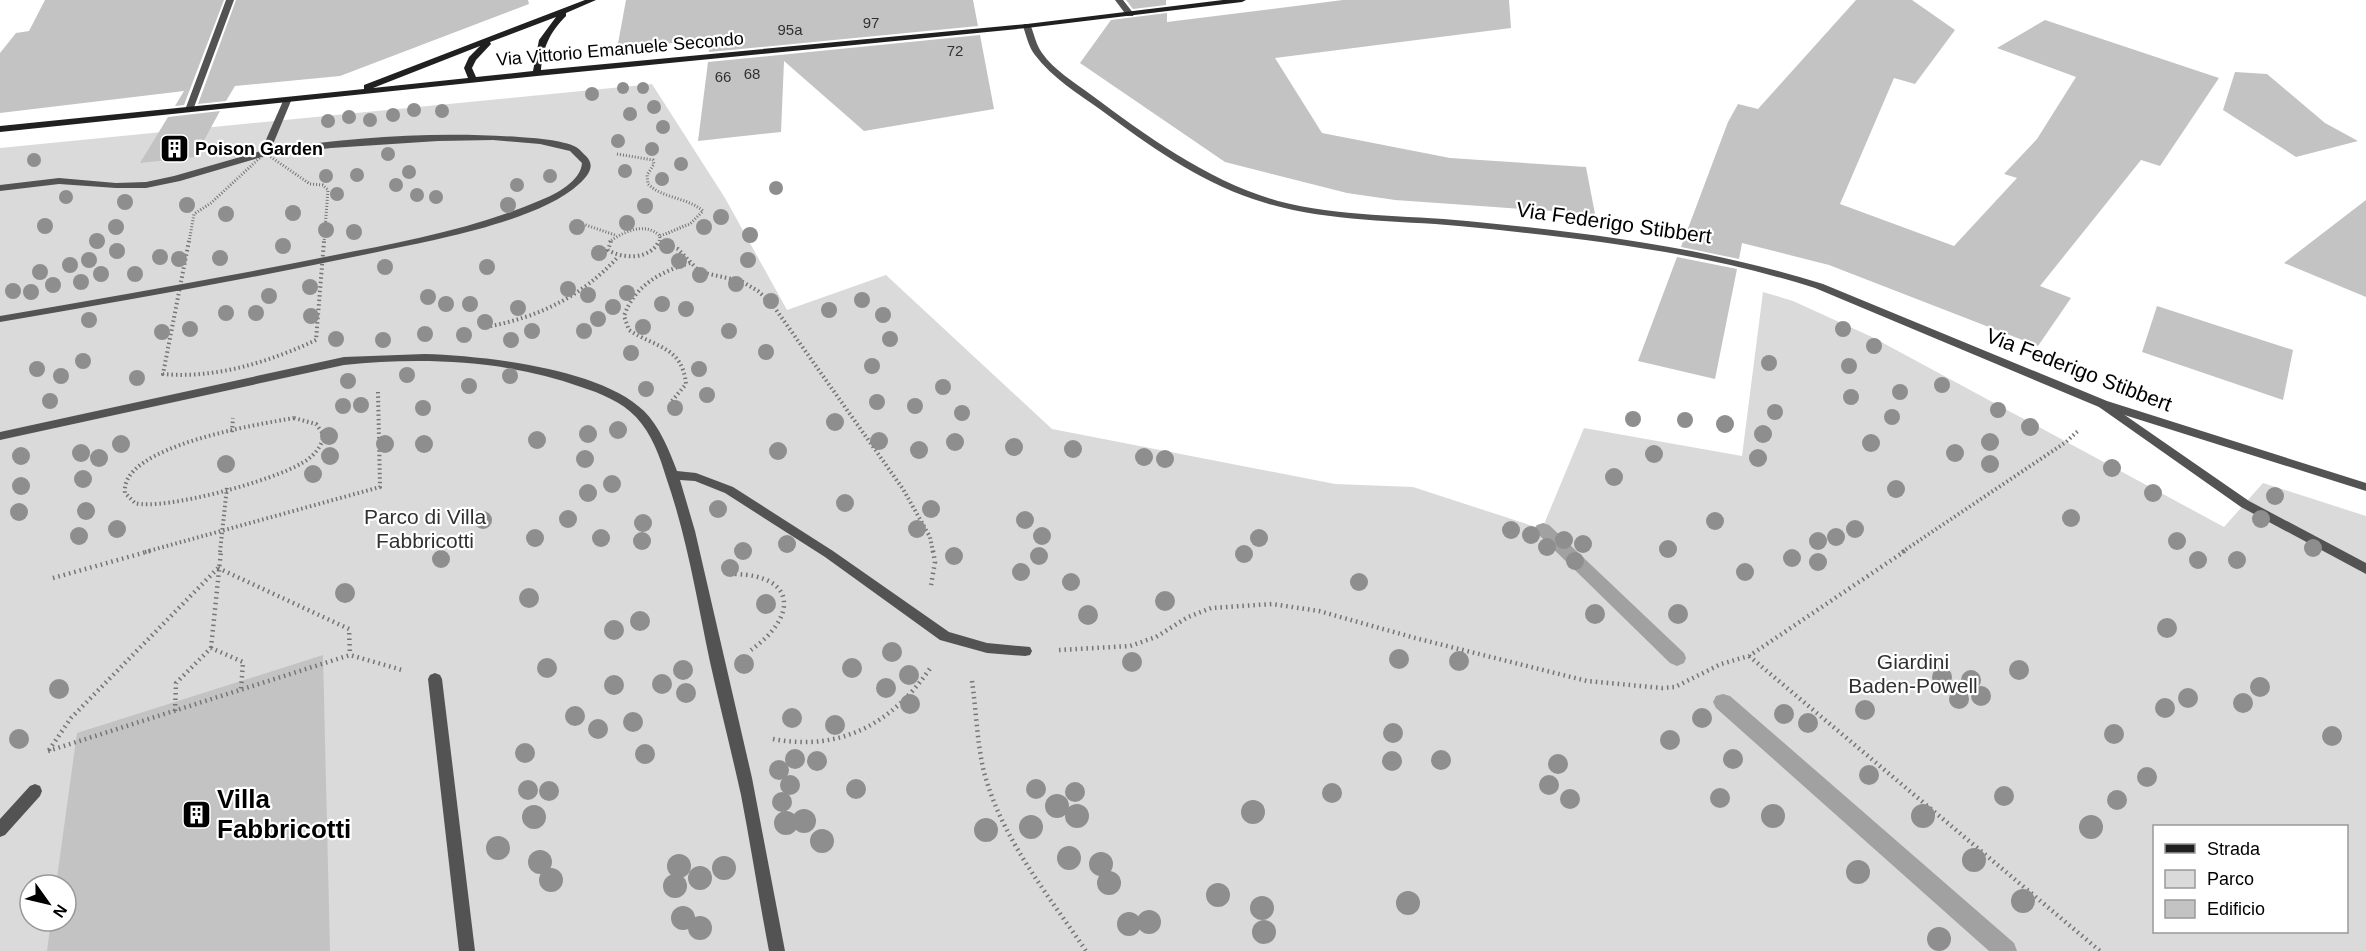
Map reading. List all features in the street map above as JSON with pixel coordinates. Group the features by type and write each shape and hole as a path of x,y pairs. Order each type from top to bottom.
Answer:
{"street":[{"path":"189,110 230,0"},
{"path":"352,93 592,0"},
{"path":"1119,0 1130,14"},
{"name":"Via Vittorio Emanuele Secondo","path":"0,129 537,73 1027,26 1242,0"},
{"path":"537,73 538,50 545,34 568,9"},
{"name":"Via Federigo Stibbert","path":"1027,26 1037,53 1053,70 1167,151 1213,178 1258,198 1311,210 1595,236 1672,247 1742,263 1819,286 2103,404 2366,487"},
{"path":"472,80 468,68 472,59 492,39"},
{"path":"265,153 287,100"},
{"path":"0,188 63,181 110,186 145,185 183,177 265,153 386,141 473,137 541,140 584,153 587,160 586,170 566,190 530,207 431,237 321,261 0,320"},
{"path":"0,436 344,361 392,357 487,360 535,370 595,387 642,415 663,450 683,511 731,718 777,951"},
{"path":"2103,404 2245,504 2366,569"},
{"path":"671,475 696,477 729,490 829,554 945,636 987,648 1025,651"},
{"path":"435,679 467,951"},
{"path":"0,830 35,791"}],"path":[{"path":"584,153 622,154 653,160 655,162 646,174 646,179 654,190 694,202 702,211 696,220 660,236"},
{"path":"310,184 326,187 327,196"},
{"path":"192,222 198,209 211,203"},
{"path":"618,257 608,250 609,242 615,235 644,228 655,231 660,236 660,242"},
{"path":"481,328 526,318 560,305 598,279 618,257 643,254 660,242 669,243 681,249 690,263 704,274 741,280 765,296 788,324 903,489 930,537 935,562 930,594 916,614"},
{"path":"642,415 674,400 684,388 686,376 673,352 630,330 624,321 626,308 639,289 651,279 690,263"},
{"path":"317,320 319,284"},
{"path":"166,354 175,312"},
{"path":"53,578 380,487 378,386"},
{"path":"1025,651 1130,646 1156,637 1188,616 1211,608 1272,604 1319,611 1415,638 1587,681 1662,688 1675,687 1721,664 1749,656 2066,442 2103,404"},
{"path":"294,418 317,423 324,429 325,437 321,446 301,464 289,470 227,487 159,505 135,503 127,498 124,490 126,481 145,461 183,444 294,418"},
{"path":"175,711 176,683 211,648 227,487"},
{"path":"218,568 349,629 350,655"},
{"path":"218,568 71,718 48,751 350,655 435,679"},
{"path":"699,581 738,573 763,575 776,583 784,597 782,622 768,639 740,656 717,665"},
{"path":"731,718 768,738 799,744 819,743 858,732 878,721 912,694 934,660 945,636"},
{"path":"968,644 983,767 999,816 1021,856 1086,951"},
{"path":"211,648 243,662 241,690"},
{"path":"1749,656 2100,951"}],"green space":[{"path":"652,84 725,198 787,310 886,275 1052,429 1335,484 1413,487 1542,529 1584,428 1742,456 1763,292 1793,301 1872,337 2224,527 2263,483 2366,516 2366,951 0,951 0,148"}],"building":[{"path":"45,0 224,0 184,105 175,106 184,91 0,113 0,53 16,33 29,31"},
{"path":"236,0 528,0 529,4 340,76 235,86 226,101 198,104"},
{"path":"626,0 973,0 978,26 709,52 710,39 617,49"},
{"path":"1126,0 1166,0 1166,5 1133,9"},
{"path":"1343,0 1509,0 1511,28 1275,58 1322,133 1450,158 1586,167 1595,214 1395,200 1347,193 1225,162 1080,63 1111,20 1167,13 1167,22"},
{"path":"1856,0 1912,0 1955,30 1915,84 1894,78 1840,204 1954,246 2017,178 2004,174 2037,139 2076,77 1997,48 2045,20 2219,78 2160,166 2141,160 2040,286 2071,298 2038,346 1829,265 1742,243 1739,259 1681,247 1728,122 1738,104 1758,109"},
{"path":"980,35 994,109 864,131 784,61 781,132 698,141 708,62"},
{"path":"2235,72 2267,74 2325,123 2358,141 2296,157 2223,110"},
{"path":"220,111 195,157 140,163 168,117"},
{"path":"2366,200 2366,297 2284,263"},
{"path":"1677,257 1737,269 1715,379 1638,361"},
{"path":"2157,306 2293,350 2283,400 2142,352"},
{"name":"Villa Fabbricotti","path":"323,655 330,951 47,951 49,933 78,933 78,873 58,873 77,733"}],"waterway":[{"path":"1543,529 1677,658"},
{"path":"1723,702 2006,951"}],"place":[{"name":"Poison Garden","path":"174,149"},
{"name":"Villa Fabbricotti","path":"196,814"}],"park label":[{"name":"Parco di Villa Fabbricotti","path":"425,529"},
{"name":"Giardini Baden-Powell","path":"1913,674"}]}
